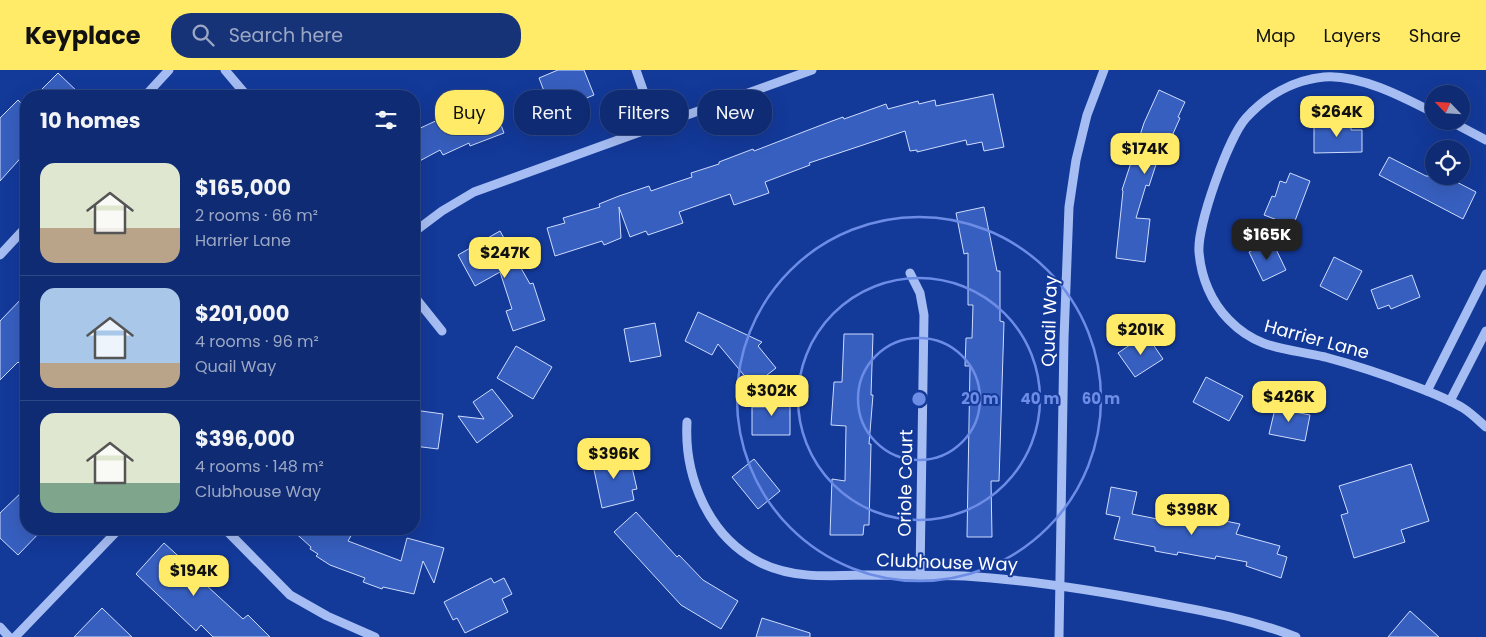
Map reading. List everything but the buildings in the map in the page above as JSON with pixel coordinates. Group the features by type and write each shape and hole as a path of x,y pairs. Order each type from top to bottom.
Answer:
{"street":[{"path":"151,90 169,70"},
{"path":"225,70 242,90"},
{"path":"636,70 643,90"},
{"path":"688,115 812,70"},
{"name":"Quail Way","path":"1059,637 1064,348 1069,207 1076,160 1088,115 1104,70"},
{"name":"Harrier Lane","path":"1425,109 1361,80 1324,77 1296,83 1280,90 1260,104 1244,120 1225,157 1210,196 1198,244 1204,281 1214,301 1228,320 1246,334 1266,345 1324,357 1379,373 1427,391 1463,408 1486,427"},
{"path":"1467,130 1486,140"},
{"path":"420,228 442,211 474,192 634,135"},
{"path":"0,256 20,234"},
{"name":"Oriole Court","path":"910,273 920,293 924,315 920,575"},
{"path":"1427,391 1486,274"},
{"path":"420,303 442,330"},
{"path":"1450,402 1486,331"},
{"name":"Clubhouse Way","path":"687,422 688,460 695,486 706,510 720,531 738,548 758,562 781,571 805,576 920,575 995,578 1060,585 1235,617 1296,637"},
{"path":"15,637 113,535"},
{"path":"231,535 290,595 327,616 375,637"},
{"path":"0,627 9,637"}]}
